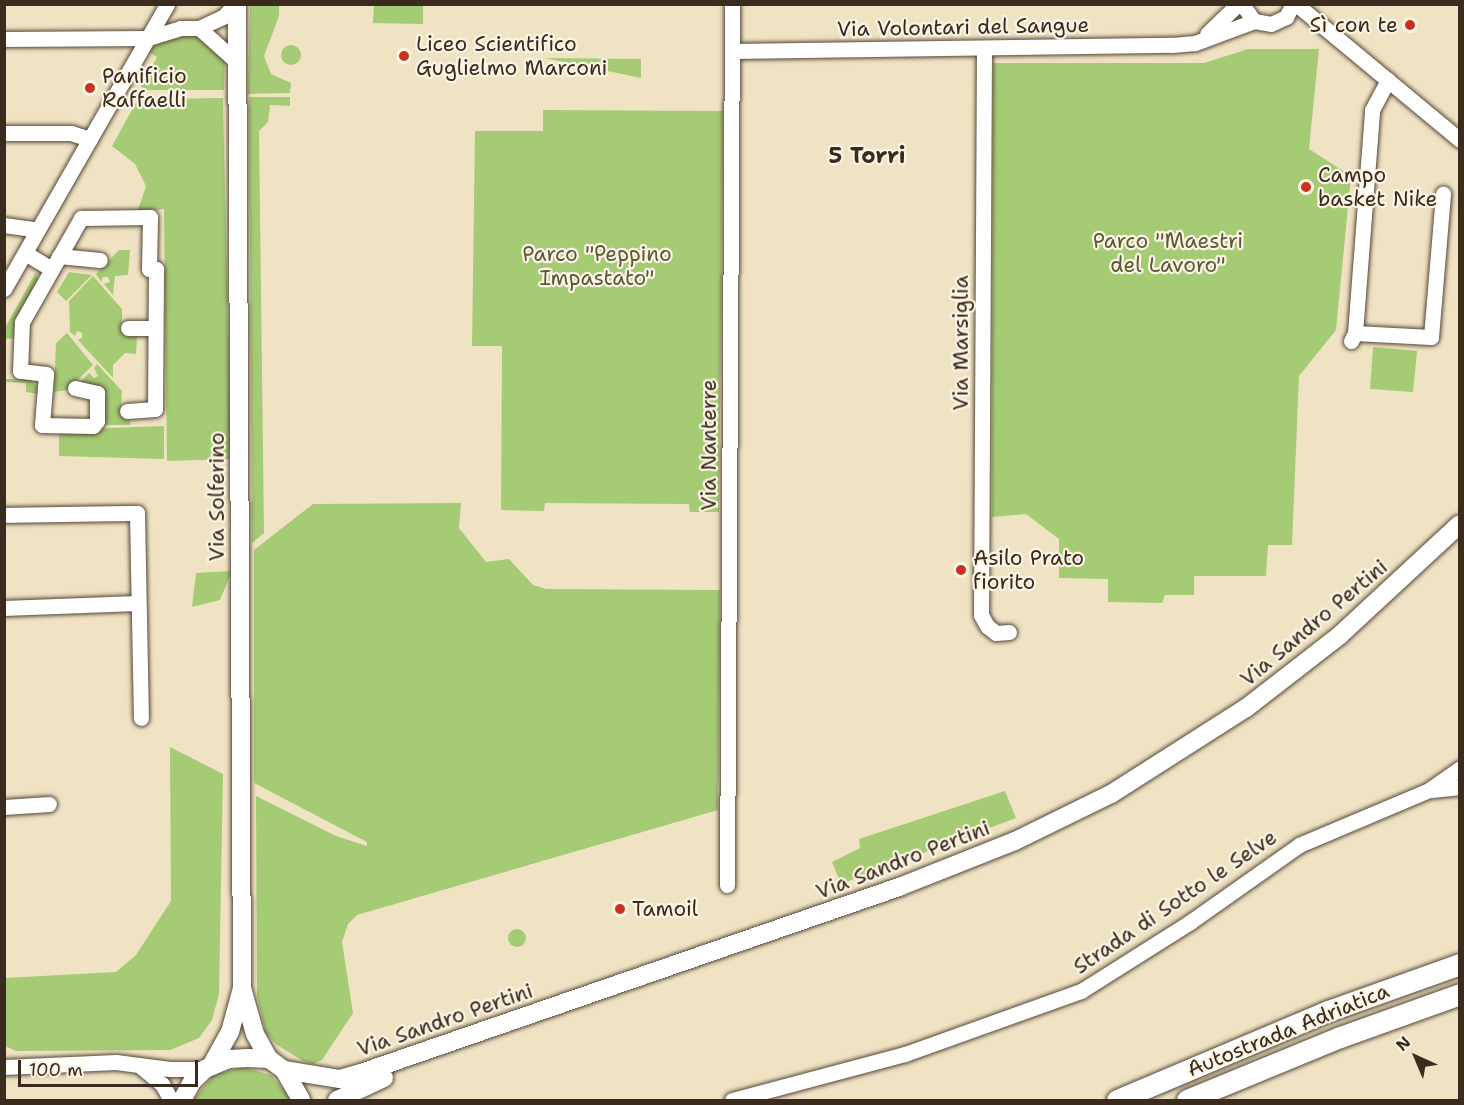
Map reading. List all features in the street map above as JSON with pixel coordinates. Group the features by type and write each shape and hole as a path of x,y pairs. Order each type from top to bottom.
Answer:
{"highway":[{"name":"Autostrada Adriatica","path":"1117,1101 1328,1011 1460,964"},
{"name":"Autostrada Adriatica","path":"1187,1101 1341,1037 1460,994"}],"main road":[{"name":"Via Solferino","path":"208,1067 230,1032 242,988 236,4"},
{"name":"Via Sandro Pertini","path":"208,1067 229,1059 276,1065 340,1079 878,895 1016,841 1111,794 1246,708 1322,650 1460,524"},
{"name":"Via Sandro Pertini","path":"337,1101 365,1085 902,896 1033,845 1184,763 1253,717 1370,623 1460,538"},
{"name":"Via Solferino","path":"242,988 255,1034 276,1065"},
{"path":"276,1065 301,1101"},
{"path":"182,1101 192,1082 208,1067"}],"street":[{"path":"4,289 166,4"},
{"path":"4,39 148,38 180,28 199,28 223,16 236,4"},
{"name":"Via Nanterre","path":"727,885 732,4"},
{"path":"1195,43 1240,4 1254,21 1279,21 1324,28"},
{"path":"1279,21 1295,4 1460,140"},
{"name":"Via Volontari del Sangue","path":"732,51 1195,43 1254,21"},
{"path":"199,28 238,63"},
{"name":"Via Marsiglia","path":"984,48 981,615 987,626 1003,633"},
{"path":"1388,80 1372,110 1353,337 1431,337 1443,193"},
{"path":"4,133 71,133 90,139"},
{"path":"75,388 97,393 97,421 93,426 42,424 46,374 20,371 22,322 51,263 81,218 150,217 149,269 156,269 155,409 128,411"},
{"path":"4,225 38,230"},
{"path":"25,253 51,263 100,260"},
{"path":"128,328 155,328"},
{"path":"4,515 137,513 136,603 141,718"},
{"path":"4,609 136,603"},
{"name":"Strada di Sotto le Selve","path":"732,1101 905,1054 1081,991 1190,922 1299,844 1458,776"},
{"path":"4,807 49,804"},
{"path":"4,1067 137,1063 170,1070 208,1067"},
{"path":"137,1063 162,1084 171,1101"}],"green space":[{"path":"250,5 279,5 279,16 264,56 271,74 291,83 290,93 248,94"},
{"path":"374,5 423,5 423,24 373,23"},
{"path":"198,30 225,58 224,90 144,90 141,86 157,57 149,52 159,39"},
{"path":"291,45 298,48 301,55 298,62 291,65 284,62 281,55 284,48"},
{"name":"Parco \"Maestri del Lavoro\"","path":"1248,49 1319,49 1309,149 1351,176 1336,330 1299,376 1292,545 1268,545 1266,576 1194,576 1194,595 1165,595 1162,603 1108,602 1108,579 1059,578 1059,539 1026,514 992,517 993,63 1204,63"},
{"path":"545,58 641,59 641,78"},
{"path":"249,97 290,97 290,106 270,105 268,122 259,131 264,533 252,543"},
{"path":"223,98 231,459 167,461 164,209 137,213 146,186 135,164 112,146 138,99"},
{"name":"Parco \"Peppino Impastato\"","path":"543,110 723,111 719,512 690,512 689,504 545,503 544,511 501,510 502,346 472,346 475,131 543,131"},
{"path":"119,250 130,250 128,275 115,276 113,295 104,284 110,282 108,277 103,277 101,282 96,274"},
{"path":"36,272 38,283 16,338 5,339 5,328"},
{"path":"69,272 92,275 66,301 57,292"},
{"path":"93,276 122,309 122,328 126,333 137,336 136,354 125,353 113,365 113,378 78,340 82,338 82,333 77,331 75,336 70,332 69,301"},
{"path":"67,333 93,365 67,390 54,392 56,343"},
{"path":"1373,347 1417,351 1413,392 1370,389"},
{"path":"97,364 122,391 121,406 131,417 130,425 99,425 101,397 77,386 89,373 94,378 98,376 94,368"},
{"path":"5,379 30,379 38,388 38,394 26,392 26,383 5,382"},
{"path":"164,426 164,459 59,456 59,430"},
{"path":"461,503 459,528 486,562 509,559 533,585 546,589 720,590 718,810 357,915 348,924 342,942 353,1013 322,1060 313,1064 303,1061 277,1045 266,1033 257,996 256,796 336,836 367,846 367,842 254,783 254,550 313,504"},
{"path":"232,571 220,600 192,607 196,573"},
{"path":"170,747 223,774 219,994 212,1020 199,1038 170,1050 16,1051 5,1046 5,978 116,972 136,955 171,901"},
{"path":"1005,791 1016,818 841,884 832,862 860,848 859,839"},
{"path":"517,929 523,932 526,938 523,944 517,947 511,944 508,938 511,932"},
{"path":"243,1067 271,1075 292,1100 193,1100 214,1075"}],"place":[{"name":"Sì con te","path":"1410,25"},
{"name":"Liceo Scientifico Guglielmo Marconi","path":"404,56"},
{"name":"Panificio Raffaelli","path":"90,88"},
{"name":"Campo basket Nike","path":"1306,187"},
{"name":"Asilo Prato fiorito","path":"961,570"},
{"name":"Tamoil","path":"620,909"}],"district":[{"name":"5 Torri","path":"867,156"}]}
